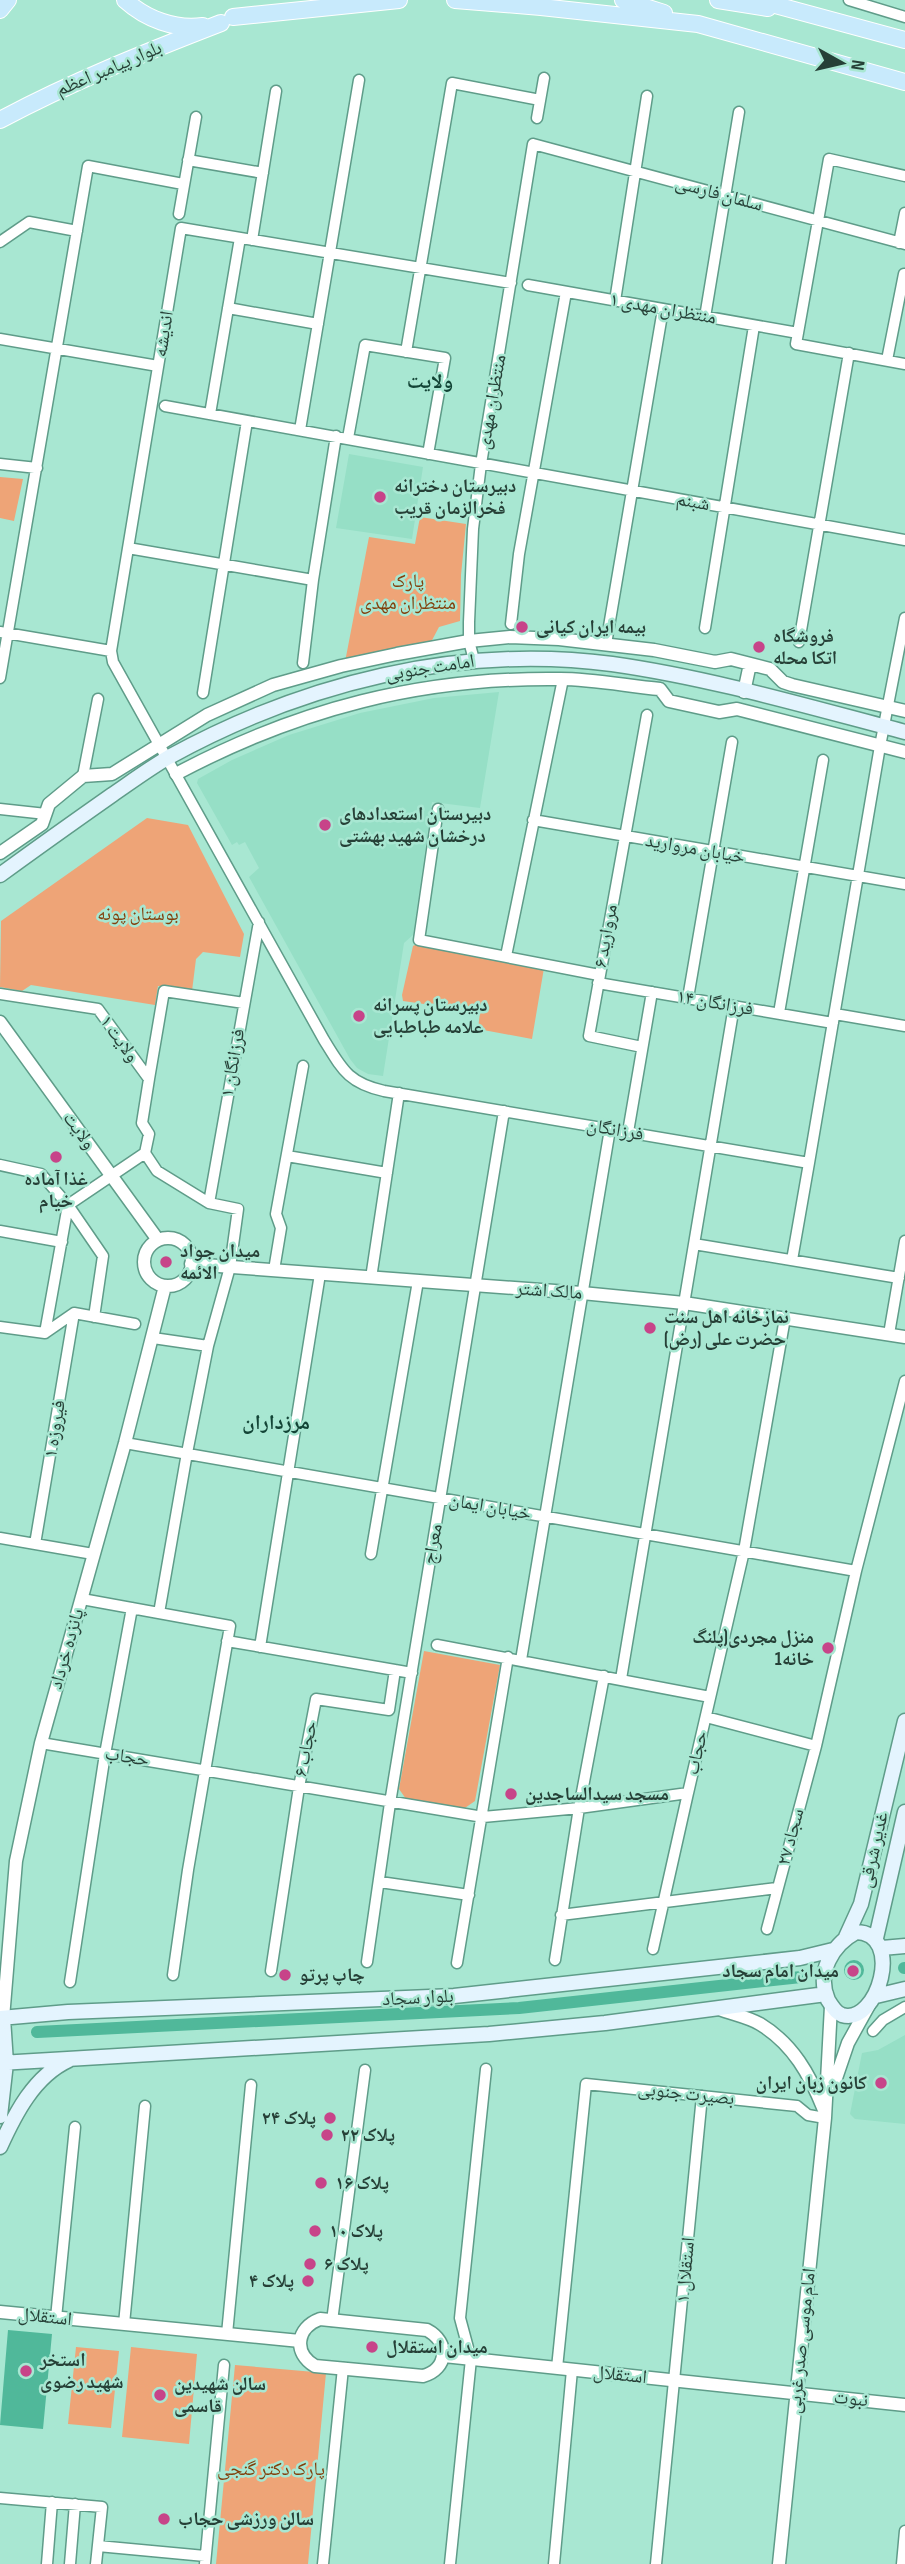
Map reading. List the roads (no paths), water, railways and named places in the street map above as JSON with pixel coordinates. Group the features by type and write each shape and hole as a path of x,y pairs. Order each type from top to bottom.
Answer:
{"main road":[{"path":"0,10 8,0"},
{"path":"125,0 136,10 163,23 192,27 227,20 249,8 257,0"},
{"name":"بلوار پیامبر اعظم","path":"0,120 118,64 227,20 398,0"},
{"path":"455,0 698,24"},
{"path":"623,0 698,24 905,82"},
{"path":"718,0 808,14"},
{"path":"757,0 905,40"},
{"name":"امامت جنوبی","path":"0,874 167,758 234,724 331,688 400,672 474,660 551,660 610,664 701,680 905,732"},
{"name":"غدیر شرقی","path":"846,1937 861,1904 905,1721"},
{"path":"904,1816 905,1852"},
{"name":"غدیر شرقی","path":"879,1943 904,1816"},
{"path":"873,2000 883,1982 885,1966 879,1943 867,1932 856,1931 833,1950 826,1965 824,1980 828,2000 842,2015 853,2015 873,2000 905,1989"},
{"path":"879,1943 905,1946"},
{"name":"بلوار سجاد","path":"1,2022 68,2012 454,1996 800,1958 833,1950"},
{"path":"3,2063 489,2034 828,2000"},
{"name":"پانزده خرداد","path":"0,2116 3,2063 1,2022"},
{"path":"0,2147 13,2119 41,2080 61,2064 74,2058"}],"street":[{"path":"849,0 905,17"},
{"path":"537,118 544,78"},
{"path":"300,430 332,253 359,80"},
{"path":"407,352 452,83 540,100"},
{"path":"252,240 276,91"},
{"path":"615,301 647,96"},
{"path":"705,317 739,112"},
{"path":"179,214 196,117"},
{"name":"سلمان فارسی","path":"533,144 902,243"},
{"name":"منتظران مهدی","path":"474,660 469,641 473,529 481,464 533,144"},
{"path":"797,338 829,159 905,176"},
{"path":"188,160 263,173"},
{"path":"0,678 4,633 37,468 88,166 183,184"},
{"path":"902,243 905,213"},
{"path":"0,242 29,222 77,231"},
{"name":"اندیشه","path":"110,651 181,228 512,283"},
{"path":"210,414 240,237"},
{"path":"887,360 904,274"},
{"name":"منتظران مهدی ۱","path":"528,285 754,326 849,353 905,364"},
{"path":"510,624 519,554 566,292"},
{"path":"228,308 318,324"},
{"path":"606,644 663,309"},
{"path":"705,628 754,326"},
{"path":"0,339 158,366"},
{"path":"303,663 313,580 342,437 365,345 445,358 428,454"},
{"path":"799,642 849,353"},
{"name":"شبنم","path":"165,407 905,540"},
{"path":"203,693 247,421"},
{"path":"0,464 37,468"},
{"path":"128,548 313,580"},
{"path":"792,1261 880,746 905,618"},
{"path":"4,633 110,651 113,662 167,758"},
{"path":"0,853 42,824 49,804 83,775 112,774 206,715 273,685 341,666 469,641 510,637 559,639 653,650 715,662 731,659 770,669 783,682 905,711"},
{"path":"490,679 492,659"},
{"path":"744,692 750,664"},
{"path":"176,774 240,743 333,708 403,690 490,679 563,679 660,689 669,701 719,712 737,709 905,752"},
{"path":"506,956 563,679"},
{"path":"696,706 701,680"},
{"path":"83,775 97,699"},
{"name":"مروارید ۶","path":"642,1046 589,1036 647,715"},
{"path":"688,998 732,742"},
{"name":"فرزانگان","path":"167,758 342,1069 359,1084 809,1163"},
{"path":"779,1013 823,760"},
{"path":"0,809 46,814"},
{"name":"فرزانگان ۱۴","path":"438,809 419,940 506,956 652,992 779,1013 905,1026"},
{"name":"خیابان مروارید","path":"533,820 905,884"},
{"name":"فرزانگان ۱","path":"209,1203 259,922"},
{"name":"ولایت ۱","path":"149,1079 164,991 244,1003"},
{"path":"628,1132 652,992"},
{"name":"ولایت ۱","path":"0,994 98,1009 149,1079"},
{"path":"621,1679 734,1006"},
{"name":"ولایت","path":"0,1022 158,1240"},
{"path":"274,1270 281,1228 276,1214 303,1066"},
{"path":"149,1079 142,1123 149,1134 145,1153 156,1171 209,1203 238,1209 230,1267 208,1346 159,1613"},
{"path":"371,1278 399,1093"},
{"name":"معراج","path":"367,1962 390,1803 504,1111"},
{"path":"521,1660 610,1129"},
{"path":"44,1334 68,1205 145,1153"},
{"path":"287,1156 387,1173"},
{"path":"0,1165 41,1174 68,1205 103,1256 94,1317"},
{"path":"0,1231 62,1242"},
{"path":"171,1238 183,1243 191,1254 191,1264 187,1276 181,1282 165,1286 152,1279 145,1266 147,1251 158,1240 171,1238"},
{"path":"889,1334 905,1241"},
{"path":"694,1244 899,1278"},
{"name":"مالک اشتر","path":"191,1264 684,1303 905,1337"},
{"path":"260,1647 320,1274"},
{"path":"371,1554 418,1281"},
{"name":"پانزده خرداد","path":"1,2022 16,1861 41,1743 125,1443 165,1286"},
{"path":"0,1327 44,1334 74,1313 135,1324"},
{"name":"فیروزه ۱","path":"35,1544 74,1313"},
{"name":"حجاب","path":"41,1743 483,1817 579,1808 688,1793 744,1551 785,1318"},
{"path":"153,1338 208,1346"},
{"name":"سجاد ۲۷","path":"767,1929 816,1746 856,1571 905,1381"},
{"name":"خیابان ایمان","path":"125,1443 856,1571"},
{"path":"0,1538 93,1554"},
{"path":"82,1599 230,1626 188,1870 173,1975"},
{"path":"70,1982 105,1754 132,1608"},
{"path":"228,1641 412,1673"},
{"path":"437,1645 710,1697"},
{"path":"457,1963 508,1657"},
{"name":"حجاب ۶","path":"299,1787 316,1699 389,1710 395,1670"},
{"path":"555,1960 579,1808 604,1676"},
{"path":"706,1717 816,1746"},
{"path":"271,1971 299,1787"},
{"path":"653,1949 688,1793"},
{"path":"380,1882 469,1895"},
{"path":"561,1915 777,1888"},
{"path":"825,2116 828,2000"},
{"path":"825,2116 836,2073 848,2043 873,2000"},
{"path":"873,2031 883,2020 905,2007"},
{"path":"719,2009 759,2023 784,2042 801,2061 814,2083 825,2116"},
{"path":"450,2564 471,2359 460,2318 486,2069"},
{"path":"332,2320 365,2070"},
{"name":"بصیرت جنوبی","path":"557,2368 586,2084 797,2106 808,2115 825,2116"},
{"path":"227,2334 251,2085"},
{"name":"استقلال ۱","path":"656,2564 702,2096"},
{"path":"124,2324 145,2106"},
{"name":"امام موسی صدر غربی","path":"779,2564 825,2116"},
{"path":"56,2318 75,2127"},
{"name":"استقلال","path":"0,2312 299,2341"},
{"path":"320,2319 332,2320 427,2330 441,2342 444,2356 438,2368 423,2376 315,2366 302,2354 299,2341 304,2328 311,2322 320,2319"},
{"name":"استقلال","path":"444,2356 796,2394"},
{"path":"97,2546 205,2560 224,2365"},
{"path":"323,2564 343,2368"},
{"path":"554,2564 572,2370"},
{"name":"نبوت","path":"796,2394 905,2405"},
{"path":"0,2498 102,2507 96,2564"},
{"path":"47,2564 52,2502"},
{"path":"70,2564 75,2504"},
{"path":"902,2564 905,2531"}],"waterway":[{"path":"37,2032 519,2008 801,1977"}],"place":[{"name":"دبیرستان دخترانه فخرالزمان قریب","path":"380,497"},
{"name":"بیمه ایران کیانی","path":"522,627"},
{"name":"فروشگاه اتکا محله","path":"759,647"},
{"name":"دبیرستان استعدادهای درخشان شهید بهشتی","path":"325,825"},
{"name":"دبیرستان پسرانه علامه طباطبایی","path":"359,1016"},
{"name":"غذا آماده خیام","path":"56,1157"},
{"name":"میدان جواد الائمه","path":"166,1262"},
{"name":"نمازخانه اهل سنت حضرت علی (رض)","path":"650,1328"},
{"name":"منزل مجردی(پلنگ خانه1","path":"828,1648"},
{"name":"مسجد سیدالساجدین","path":"511,1794"},
{"name":"میدان امام سجاد","path":"853,1971"},
{"name":"چاپ پرتو","path":"285,1975"},
{"name":"کانون زبان ایران","path":"881,2083"},
{"name":"پلاک ۲۴","path":"330,2118"},
{"name":"پلاک ۲۲","path":"327,2135"},
{"name":"پلاک ۱۶","path":"321,2183"},
{"name":"پلاک ۱۰","path":"315,2231"},
{"name":"پلاک ۶","path":"310,2264"},
{"name":"پلاک ۴","path":"308,2281"},
{"name":"میدان استقلال","path":"372,2347"},
{"name":"استخر شهید رضوی","path":"26,2371"},
{"name":"سالن شهیدین قاسمی","path":"160,2395"},
{"name":"سالن ورزشی حجاب","path":"164,2519"}],"district":[{"name":"ولایت","path":"430,381"},
{"name":"مرزداران","path":"276,1422"}],"park label":[{"name":"پارک منتظران مهدی","path":"408,592"},
{"name":"بوستان پونه","path":"138,914"},
{"name":"پارک دکتر گنجی","path":"271,2469"}]}
